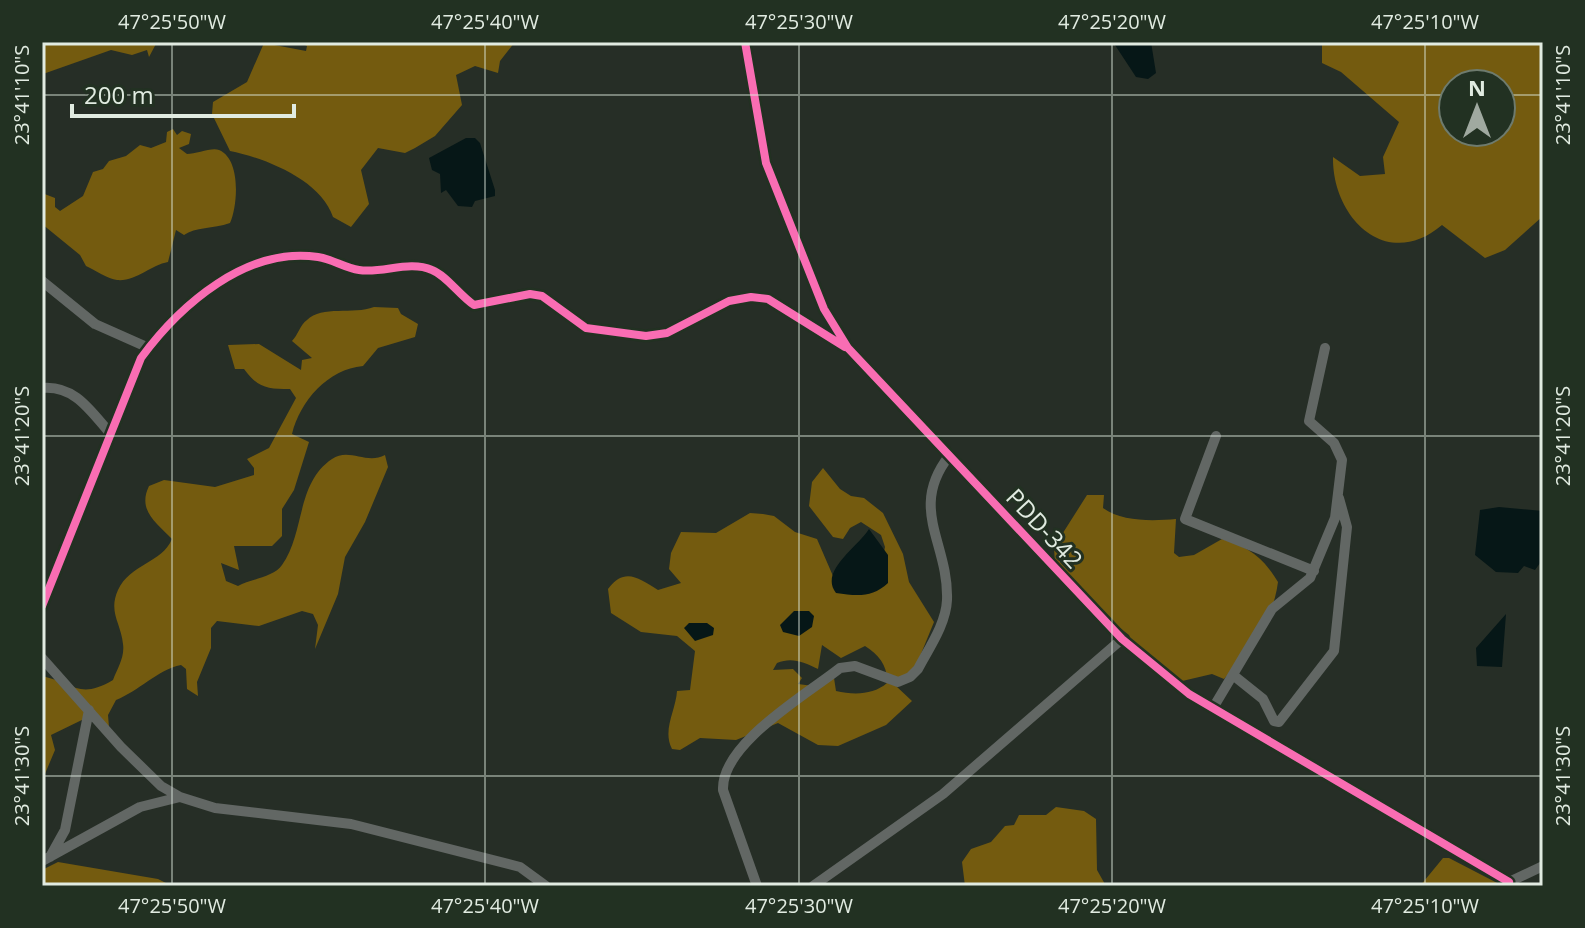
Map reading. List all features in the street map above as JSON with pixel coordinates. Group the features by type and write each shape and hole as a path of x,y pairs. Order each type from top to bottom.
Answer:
{"street":[{"name":"PDD-342","path":"745,42 766,163 824,309 848,348 1122,639 1189,694 1509,884"},
{"path":"42,606 109,432 149,348 185,311 239,271 265,260 293,256 320,257 357,270 419,267 434,270 474,305 530,294 542,296 586,328 646,336 667,333 729,301 751,297 768,299 848,348"},
{"path":"42,281 95,324 149,348"},
{"path":"1213,708 1272,609 1314,571 1335,518 1342,460 1339,451 1309,421 1325,348"},
{"path":"42,388 66,390 78,397 109,432"},
{"path":"1216,436 1185,519 1314,571"},
{"path":"757,886 723,790 723,778 729,763 742,745 840,668 855,666 898,682 918,669 947,604 947,585 928,501 931,485 949,456"},
{"path":"1233,675 1263,699 1274,721 1279,722 1334,651 1347,527 1338,496"},
{"path":"813,886 943,794 1122,639"},
{"path":"42,658 161,786 180,797 215,808 351,824 520,867 546,886"},
{"path":"46,859 65,830 89,710"},
{"path":"46,859 140,807 180,797"},
{"path":"1509,884 1530,880 1543,866"}],"shaded area":[{"path":"42,42 157,42 149,57 147,50 132,55 111,50 43,74"},
{"path":"299,42 515,42 500,61 498,73 475,66 456,75 462,105 435,136 405,153 378,148 361,170 369,204 351,227 333,217 317,192 290,173 259,159 230,151 212,114 213,102 247,82 264,43 306,51 307,46"},
{"path":"1113,42 1151,42 1156,73 1148,79 1136,77"},
{"path":"1322,42 1543,42 1543,216 1505,250 1485,258 1442,225 1421,238 1402,243 1383,240 1366,232 1342,200 1335,179 1333,157 1360,176 1385,174 1383,157 1399,122 1341,72 1322,63"},
{"path":"173,129 177,135 182,131 191,134 189,144 179,148 187,154 216,149 226,155 231,163 236,194 230,223 184,235 176,230 168,262 124,280 113,279 86,266 80,255 42,224 42,193 55,198 55,207 60,211 83,196 93,172 103,169 109,161 126,156 140,145 151,148 166,142 167,132"},
{"path":"466,138 475,138 480,143 495,190 495,196 475,201 472,207 458,206 446,190 441,193 440,174 432,170 429,158"},
{"path":"398,308 401,314 418,324 415,337 378,348 363,366 338,373 317,389 302,410 292,434 309,442 294,490 282,509 282,536 272,546 234,546 239,570 221,563 226,581 238,586 274,572 289,552 306,495 320,469 338,456 378,458 385,455 388,467 365,522 345,557 338,594 315,649 318,625 313,614 302,611 259,626 217,621 211,628 211,648 197,682 198,696 187,689 186,669 181,665 164,671 116,700 108,715 109,727 86,718 51,735 55,750 42,781 42,676 84,689 102,686 113,680 123,649 114,605 118,590 130,574 161,553 172,539 147,510 145,503 149,486 164,480 215,487 254,475 254,468 247,459 269,448 296,398 290,389 264,386 244,369 235,369 228,345 259,344 301,370 302,360 312,358 292,341 307,320 329,311"},
{"path":"823,468 840,489 851,496 864,498 883,513 903,554 909,582 934,622 914,671 896,686 912,701 886,725 838,746 818,745 778,723 736,740 700,738 680,750 672,749 668,735 677,691 690,690 695,651 677,636 641,632 611,613 608,589 626,576 658,590 681,583 669,569 671,553 681,532 716,533 750,513 774,516 795,532 817,539 836,583 880,571 885,547 881,535 861,522 850,528 843,539 833,537 809,506 812,482","holes":["822,645 841,658 865,646 882,662 887,683 869,692 850,693 836,691 834,678 813,686 798,684 802,678 793,669 773,670 777,663 788,660 818,669"]},
{"path":"1087,495 1104,495 1103,508 1119,516 1148,520 1176,519 1174,553 1179,557 1194,555 1222,539 1255,554 1272,573 1278,582 1266,623 1243,658 1224,679 1212,674 1178,682 1138,655 1129,635 1102,614 1073,578 1055,565 1054,547"},
{"path":"1499,507 1543,511 1543,559 1535,570 1524,566 1518,573 1496,572 1475,555 1480,510"},
{"path":"869,529 888,555 888,583 864,595 836,593 832,576 836,568"},
{"path":"794,611 809,611 814,616 812,627 799,636 783,632 780,625"},
{"path":"1506,614 1502,667 1477,666 1476,648"},
{"path":"689,623 707,623 714,628 713,635 695,641 684,628"},
{"path":"1056,807 1084,811 1096,819 1097,870 1106,886 965,886 962,862 971,849 991,842 1005,826 1014,825 1019,815 1046,815"},
{"path":"1443,858 1449,858 1503,886 1420,886"},
{"path":"58,862 158,879 172,886 42,886 42,870"}],"cycle path":[{"path":"745,42 766,163 824,309 848,348 1122,639 1189,694 1509,882"},
{"path":"42,606 141,358 195,300 241,270 266,261 292,256 318,257 359,270 423,267 443,277 474,305 530,294 542,296 586,328 646,336 667,333 729,301 751,297 768,299 845,347"}]}
